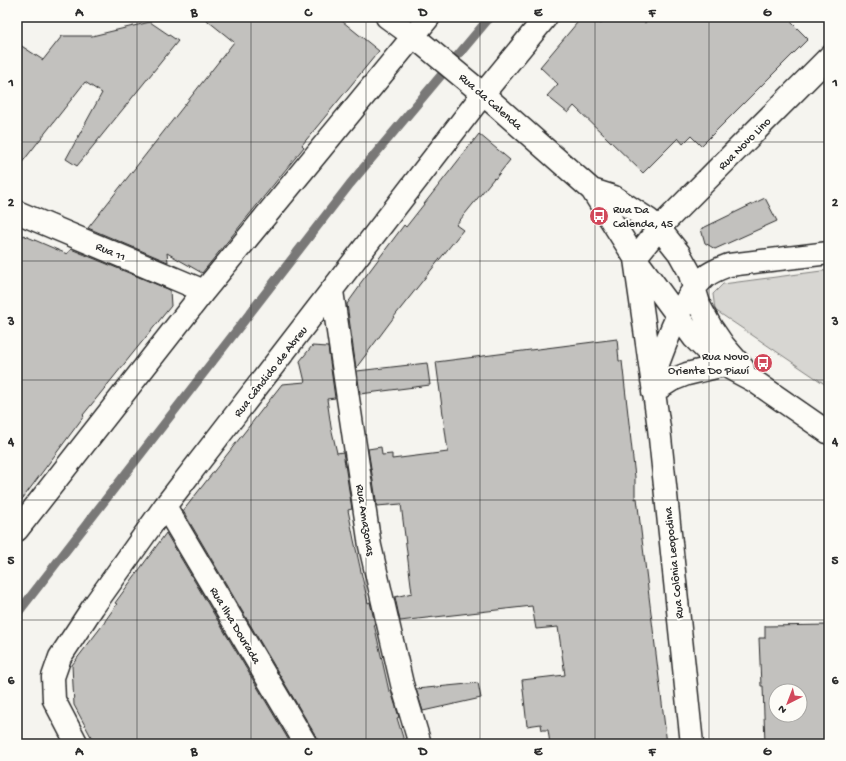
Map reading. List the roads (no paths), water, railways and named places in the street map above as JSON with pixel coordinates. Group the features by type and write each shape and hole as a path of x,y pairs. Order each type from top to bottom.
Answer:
{"street":[{"name":"Rua da Calenda","path":"387,17 478,89 592,190 634,258 694,338 711,355 724,365 754,381"},
{"path":"17,530 204,291 418,40 429,17"},
{"name":"Rua Cândido de Abreu","path":"77,744 54,700 53,677 60,657 166,506 332,291 478,89 546,17"},
{"name":"Rua Novo Lino","path":"634,258 659,228 829,57"},
{"name":"Rua da Calenda","path":"592,190 614,197 659,228 679,253 689,272 700,308 711,328 724,346 754,381"},
{"name":"Rua 11","path":"17,212 204,291"},
{"path":"652,387 677,316 694,287 706,276 714,270 729,265 829,253"},
{"name":"Rua Colônia Leopodina","path":"634,258 659,436 692,744"},
{"name":"Rua Amazonas","path":"332,291 370,546 402,684 420,744"},
{"path":"652,387 688,374 724,365"},
{"path":"754,381 829,433"},
{"name":"Rua Ilha Dourada","path":"166,506 306,744"}],"waterway":[{"path":"17,614 350,184 490,17"}],"place":[{"name":"Rua Da Calenda, 45","path":"599,216"},
{"name":"Rua Novo Oriente Do Piauí","path":"763,363"}]}
